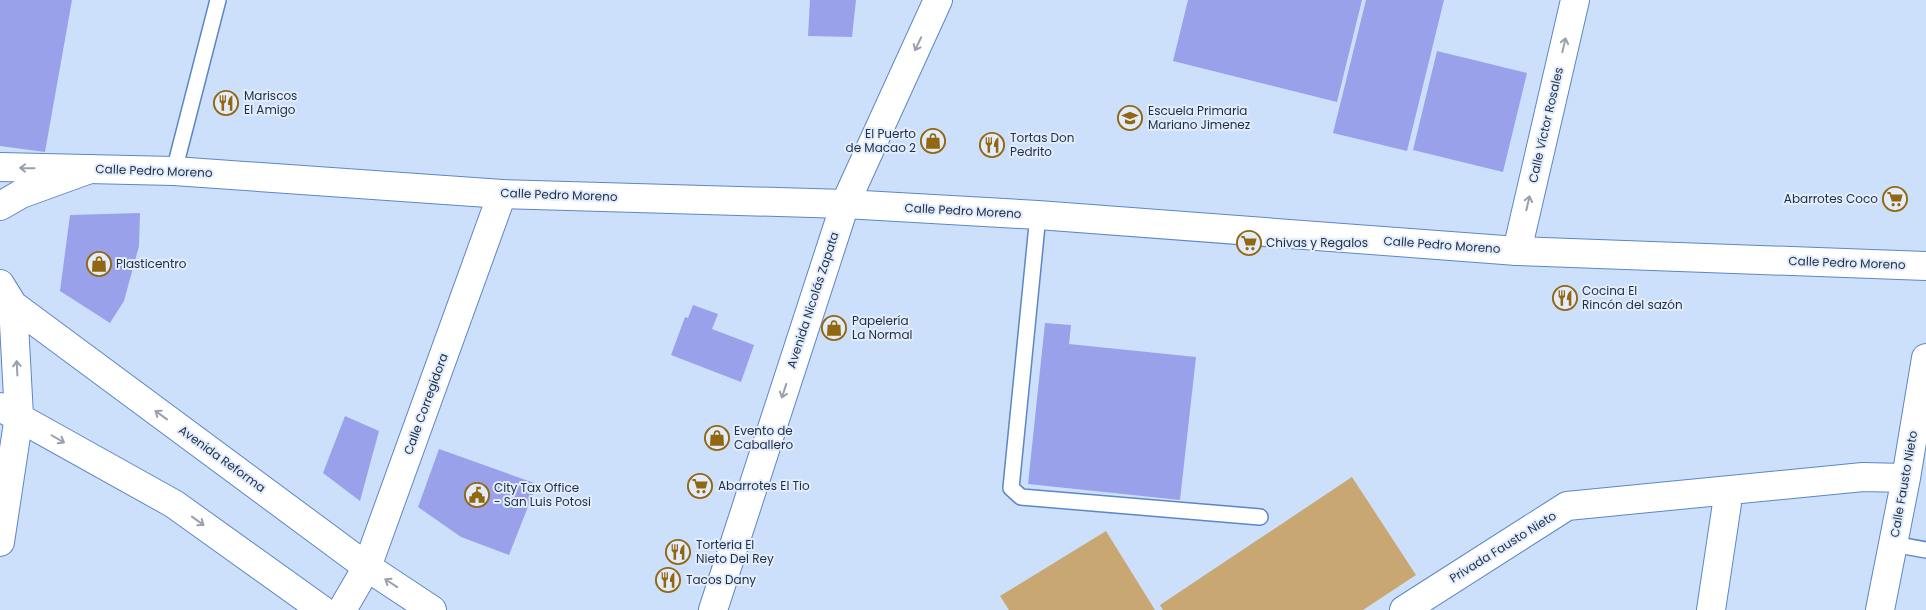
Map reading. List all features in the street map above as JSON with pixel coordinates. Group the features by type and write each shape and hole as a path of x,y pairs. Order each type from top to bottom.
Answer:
{"street":[{"name":"Avenida Nicolás Zapata","path":"713,610 845,204 938,0"},
{"name":"Calle Víctor Rosales","path":"1517,251 1575,0"},
{"name":"Calle Pedro Moreno","path":"0,167 174,171 502,194 845,204 1038,215 1517,251 1926,266"},
{"path":"0,206 22,194 90,169"},
{"name":"Calle Corregidora","path":"342,610 367,567 502,194"},
{"path":"0,542 10,412 7,295"},
{"name":"Avenida Reforma","path":"7,295 367,567 432,610"},
{"name":"Calle Fausto Nieto","path":"1880,610 1906,478 1926,358"},
{"path":"10,412 174,504 322,610"},
{"name":"Privada Fausto Nieto","path":"1404,610 1567,506 1863,477 1906,478"},
{"path":"1711,610 1729,490"}],"lane":[{"path":"174,171 218,0"},
{"path":"1038,215 1011,488 1021,497 1260,516"},
{"path":"1893,544 1926,550"}],"shaded area":[{"path":"1352,477 1416,575 1363,610 1163,610 1160,605"},
{"path":"1106,531 1155,610 1009,610 1000,596"}],"building":[{"path":"0,0 72,0 45,152 0,146"},
{"path":"810,0 856,0 852,37 808,36"},
{"path":"1188,0 1362,0 1337,102 1173,61"},
{"path":"1366,0 1444,0 1407,151 1333,133"},
{"path":"1437,51 1527,73 1503,172 1413,150"},
{"name":"Plasticentro","path":"140,213 139,246 124,301 110,323 60,291 70,215"},
{"path":"693,305 718,314 712,329 754,345 741,382 671,355 685,317 688,318"},
{"path":"1045,323 1071,325 1069,344 1196,357 1180,500 1028,484"},
{"path":"345,416 379,431 360,501 323,473"},
{"name":"City Tax Office - San Luis Potosi","path":"439,449 537,484 509,555 461,537 418,507"}],"place":[{"name":"Mariscos El Amigo","path":"226,103"},
{"name":"Escuela Primaria Mariano Jimenez","path":"1130,118"},
{"name":"El Puerto de Macao 2","path":"933,141"},
{"name":"Tortas Don Pedrito","path":"992,145"},
{"name":"Abarrotes Coco","path":"1895,199"},
{"name":"Chivas y Regalos","path":"1249,243"},
{"name":"Plasticentro","path":"99,264"},
{"name":"Cocina El Rincón del sazón","path":"1565,298"},
{"name":"Papelería La Normal","path":"834,328"},
{"name":"Evento de Caballero","path":"717,438"},
{"name":"Abarrotes El Tio","path":"700,486"},
{"name":"City Tax Office - San Luis Potosi","path":"477,495"},
{"name":"Torteria El Nieto Del Rey","path":"678,552"},
{"name":"Tacos Dany","path":"668,580"}]}
